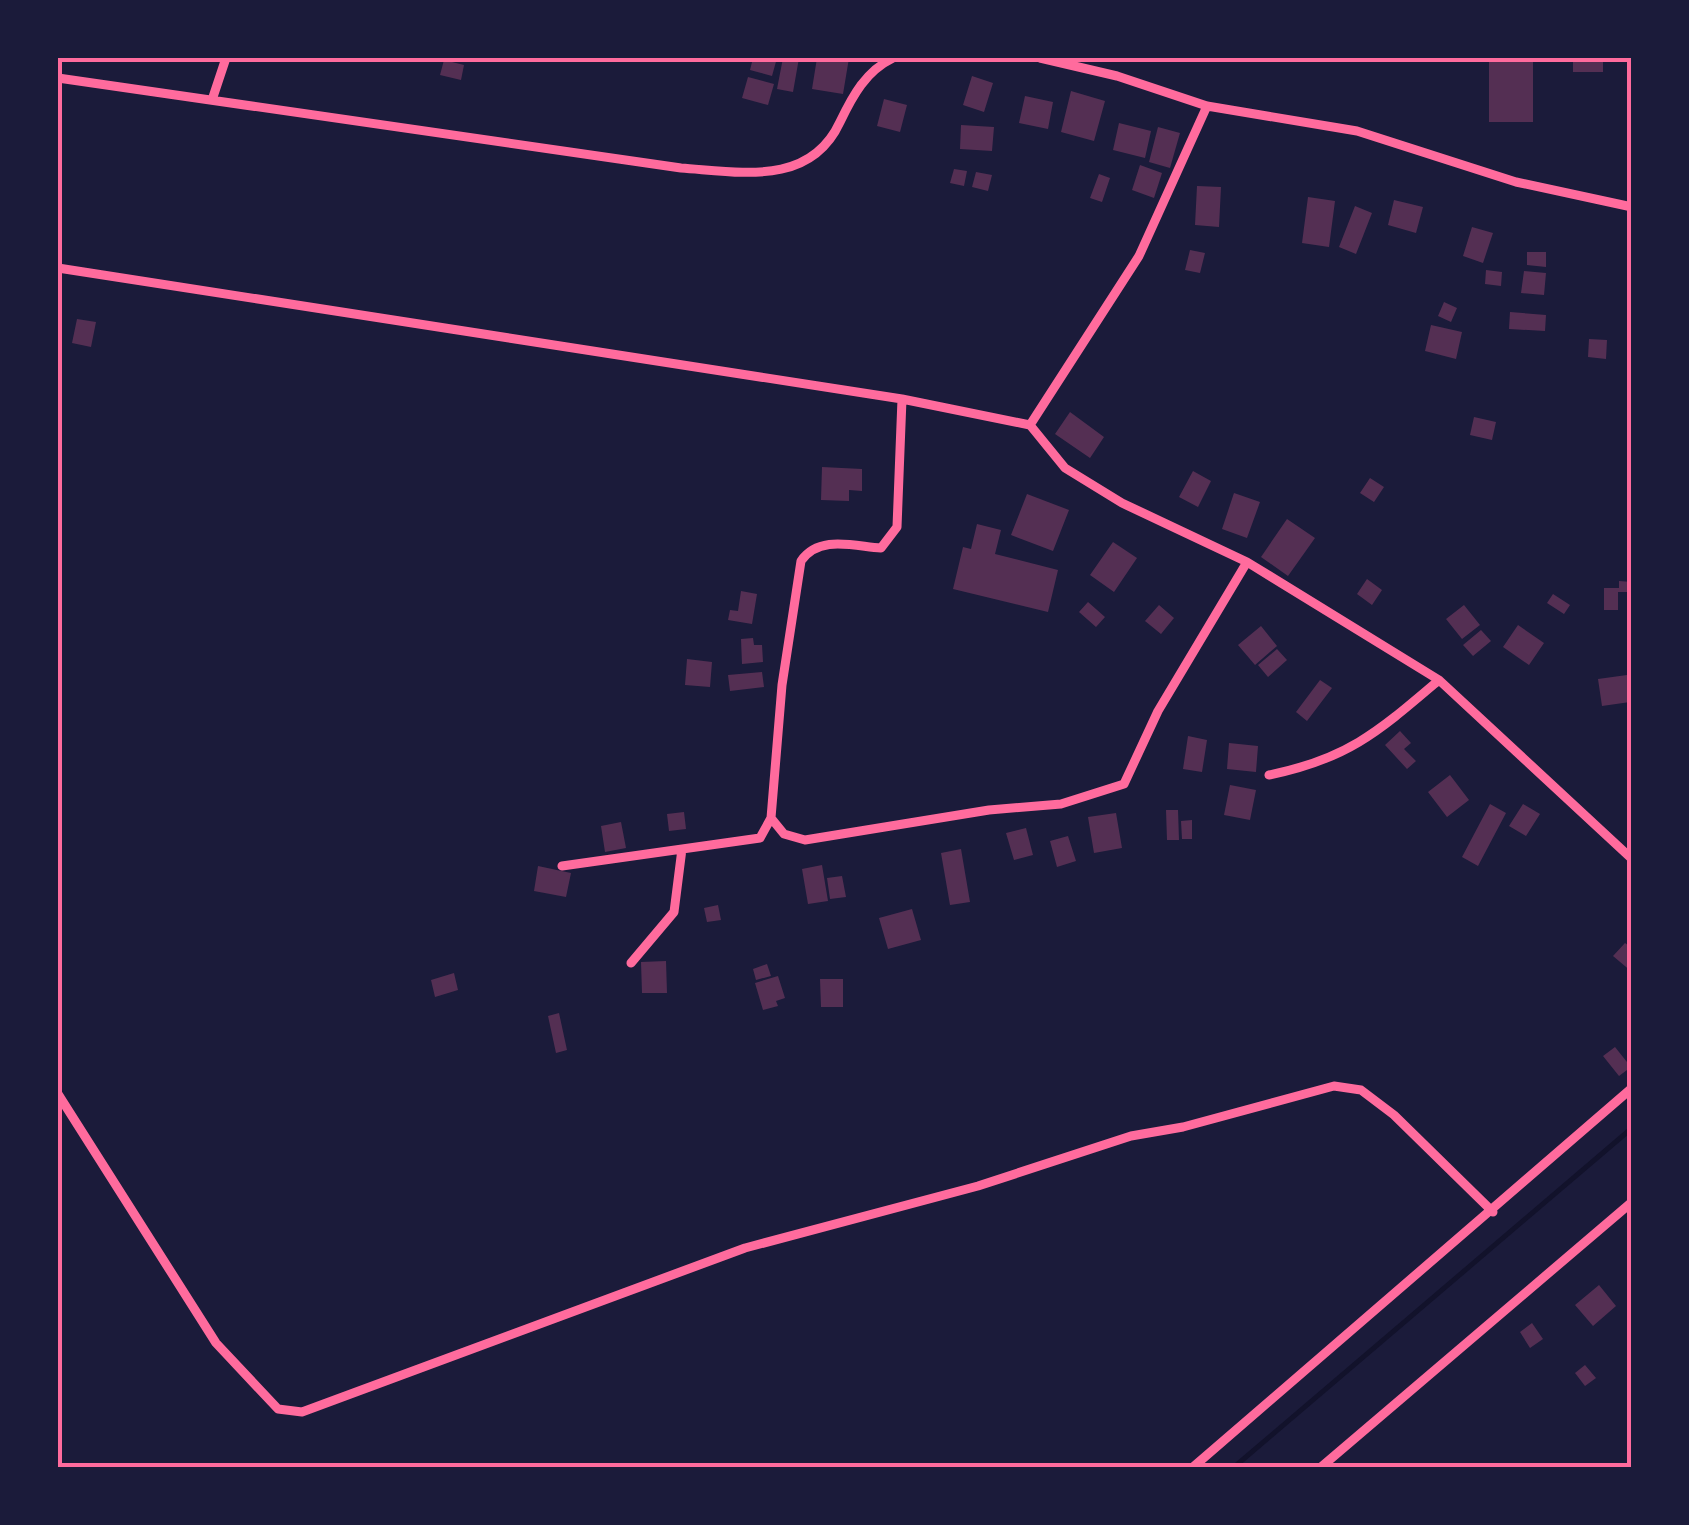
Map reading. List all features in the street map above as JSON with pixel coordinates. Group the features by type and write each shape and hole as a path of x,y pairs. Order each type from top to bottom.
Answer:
{"street":[{"path":"212,100 226,58"},
{"path":"58,78 681,168 756,173 807,164 837,129 856,87 889,58"},
{"path":"1040,58 1117,76 1206,106 1357,131 1516,182 1632,207"},
{"path":"1030,425 1139,256 1206,106"},
{"path":"58,268 902,399 1030,425 1065,468 1122,503 1247,562 1439,680 1632,859"},
{"path":"562,866 760,838 771,818 782,685 801,561 808,551 822,544 881,548 898,528 902,399"},
{"path":"771,818 784,834 805,840 989,810 1061,804 1124,784 1158,711 1247,562"},
{"path":"1269,775 1320,765 1380,730 1439,680"},
{"path":"631,963 674,912 682,849"},
{"path":"58,1094 216,1343 278,1408 302,1412 745,1248 978,1186 1131,1136 1183,1127 1334,1086 1362,1090 1394,1115 1493,1212"},
{"path":"1192,1468 1632,1088"},
{"path":"1320,1468 1632,1202"}],"building":[{"path":"753,58 777,58 772,76 750,70"},
{"path":"783,58 799,58 793,92 777,89"},
{"path":"817,58 849,58 843,94 812,89"},
{"path":"1489,58 1533,58 1533,122 1489,122"},
{"path":"1573,58 1603,58 1603,72 1573,72"},
{"path":"444,60 464,65 461,80 440,75"},
{"path":"972,76 993,83 984,112 963,105"},
{"path":"748,77 774,84 768,105 742,98"},
{"path":"1071,91 1105,101 1094,141 1061,132"},
{"path":"1025,96 1053,102 1048,129 1019,123"},
{"path":"884,99 907,105 900,132 877,126"},
{"path":"1119,123 1151,131 1145,158 1113,150"},
{"path":"961,125 994,127 992,151 960,149"},
{"path":"1158,127 1180,133 1170,168 1149,162"},
{"path":"1140,165 1162,173 1154,198 1132,190"},
{"path":"954,169 967,171 964,186 950,183"},
{"path":"976,172 992,175 988,191 972,187"},
{"path":"1099,174 1110,178 1102,202 1090,198"},
{"path":"1197,186 1221,187 1219,227 1195,225"},
{"path":"1308,197 1335,201 1329,247 1302,243"},
{"path":"1394,200 1423,207 1416,233 1388,225"},
{"path":"1355,206 1372,213 1356,254 1339,247"},
{"path":"1472,227 1493,233 1483,263 1463,256"},
{"path":"1190,250 1205,253 1200,273 1185,270"},
{"path":"1527,252 1546,252 1546,267 1527,265"},
{"path":"1486,270 1502,272 1501,286 1485,284"},
{"path":"1524,271 1546,273 1544,295 1521,293"},
{"path":"1444,302 1457,308 1451,322 1438,316"},
{"path":"1510,312 1546,315 1545,331 1509,329"},
{"path":"77,319 96,322 91,347 72,343"},
{"path":"1431,325 1462,332 1456,359 1425,351"},
{"path":"1589,339 1607,340 1606,359 1588,357"},
{"path":"1070,412 1104,437 1090,458 1055,434"},
{"path":"1474,417 1496,422 1492,440 1470,435"},
{"path":"822,467 862,469 862,491 849,490 849,501 821,500"},
{"path":"1193,471 1211,481 1198,507 1179,497"},
{"path":"1370,478 1384,487 1374,502 1360,493"},
{"path":"1234,493 1260,502 1247,538 1222,529"},
{"path":"1027,494 1069,510 1053,551 1011,535"},
{"path":"1287,519 1315,538 1288,576 1261,557"},
{"path":"977,524 1001,530 995,554 1058,570 1048,612 953,589 963,547 971,549"},
{"path":"1113,542 1137,558 1114,592 1090,575"},
{"path":"1367,579 1382,590 1372,605 1357,594"},
{"path":"1619,581 1632,582 1632,592 1618,592 1618,610 1604,610 1604,588 1619,588"},
{"path":"741,591 757,594 752,624 728,620 730,610 738,611"},
{"path":"1553,594 1570,605 1564,614 1547,603"},
{"path":"1088,602 1105,617 1096,627 1079,612"},
{"path":"1159,605 1174,618 1161,634 1145,621"},
{"path":"1464,605 1480,625 1462,639 1446,619"},
{"path":"1518,625 1544,643 1529,665 1503,647"},
{"path":"1261,626 1277,646 1255,665 1238,645"},
{"path":"1481,630 1491,641 1473,656 1463,645"},
{"path":"753,638 754,645 762,645 763,662 742,664 741,639"},
{"path":"1277,649 1287,660 1268,677 1258,665"},
{"path":"687,659 712,662 710,687 685,685"},
{"path":"762,672 764,687 730,691 728,675"},
{"path":"1627,675 1630,702 1602,706 1598,679"},
{"path":"1320,680 1332,688 1307,721 1296,712"},
{"path":"1400,731 1411,743 1404,749 1416,761 1407,769 1385,745"},
{"path":"1188,736 1207,740 1202,772 1183,769"},
{"path":"1229,743 1258,746 1256,772 1227,769"},
{"path":"1450,775 1469,800 1447,817 1428,792"},
{"path":"1230,785 1256,790 1250,820 1224,815"},
{"path":"1490,804 1506,813 1478,866 1462,857"},
{"path":"1523,804 1540,814 1526,836 1509,826"},
{"path":"1166,810 1178,810 1179,840 1167,840"},
{"path":"684,812 686,829 669,831 667,814"},
{"path":"1116,813 1122,848 1094,853 1088,817"},
{"path":"1192,820 1192,839 1182,839 1181,821"},
{"path":"621,822 626,848 605,852 601,826"},
{"path":"1026,828 1033,855 1014,860 1006,833"},
{"path":"1068,836 1076,861 1057,867 1050,841"},
{"path":"961,849 970,902 950,905 941,853"},
{"path":"822,865 828,901 808,904 802,869"},
{"path":"538,866 571,873 566,897 534,891"},
{"path":"842,876 846,897 830,899 827,878"},
{"path":"718,905 721,920 707,922 704,908"},
{"path":"912,909 921,940 888,949 879,918"},
{"path":"1625,943 1632,948 1632,972 1613,956"},
{"path":"666,961 667,993 642,993 641,962"},
{"path":"767,964 771,976 756,980 753,969"},
{"path":"454,973 458,990 435,997 431,980"},
{"path":"778,976 785,998 776,1001 778,1006 763,1010 755,983"},
{"path":"820,979 843,979 843,1007 821,1007"},
{"path":"559,1013 567,1050 556,1053 548,1016"},
{"path":"1615,1047 1631,1067 1619,1076 1603,1056"},
{"path":"1599,1285 1616,1306 1593,1326 1575,1305"},
{"path":"1532,1323 1543,1339 1530,1348 1520,1332"},
{"path":"1585,1365 1596,1378 1585,1386 1575,1373"}],"waterway":[{"path":"1233,1468 1632,1128"}]}
